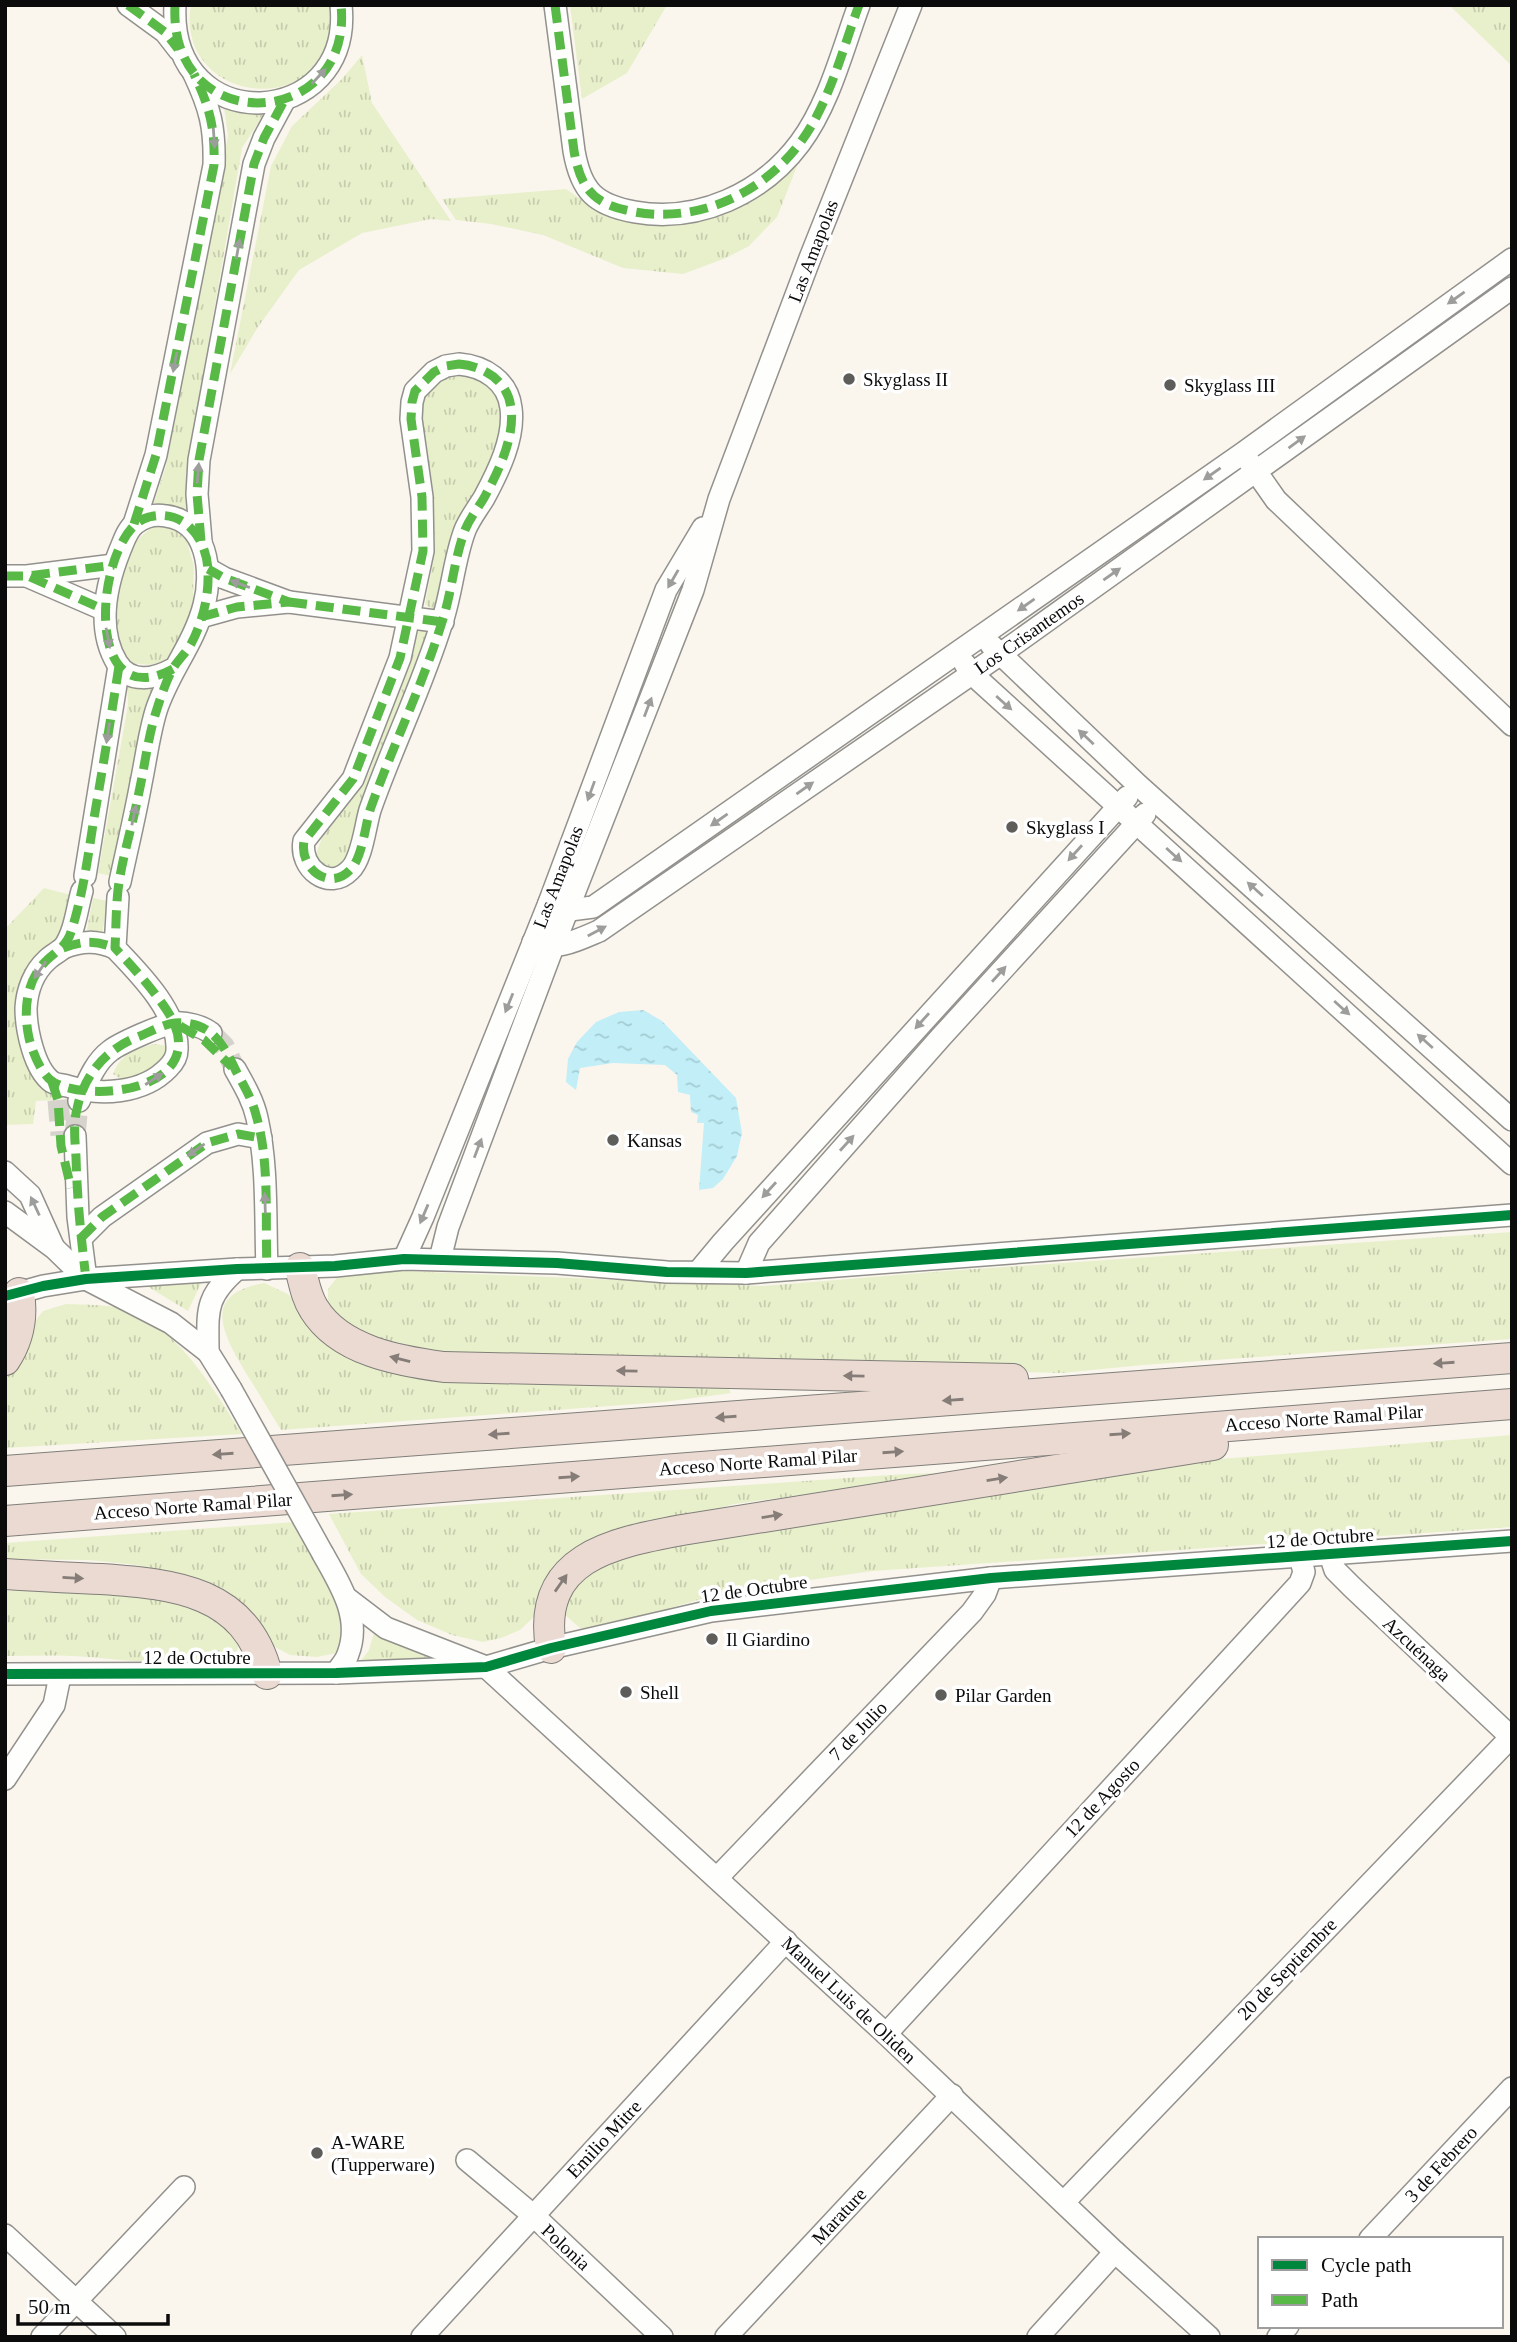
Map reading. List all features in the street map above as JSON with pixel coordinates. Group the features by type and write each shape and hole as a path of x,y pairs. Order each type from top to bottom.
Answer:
{"highway":[{"path":"300,1268 314,1310 340,1335 372,1352 420,1364 444,1367 1192,1383"},
{"path":"5,1360 17,1338 19,1326 12,1295"},
{"path":"5,1471 1512,1358"},
{"name":"Acceso Norte Ramal Pilar","path":"5,1521 1512,1404"},
{"path":"551,1648 548,1614 554,1595 566,1576 595,1554 635,1539 1424,1410"},
{"path":"5,1574 147,1582 184,1589 211,1601 244,1625 256,1642 267,1674"}],"street":[{"path":"128,5 165,32 181,52 208,105 214,133 214,165 156,454 134,524 125,537 107,592 106,631 110,650 119,666 127,674 140,679 159,676 173,669"},
{"path":"176,5 174,28 181,52"},
{"path":"194,74 212,90 236,101 261,104 285,99 308,88 326,70 338,48 343,24 341,5"},
{"path":"555,5 574,150 583,183 592,197 605,204 650,215 700,211 726,202 749,190 785,160 800,142 825,95 859,5"},
{"name":"Las Amapolas","path":"404,1259 543,945 570,910 693,590 719,499 810,258 911,5"},
{"path":"115,948 119,890 156,711 173,669 191,644 208,586 197,494 200,460 254,164 264,138 285,99"},
{"name":"Los Crisantemos","path":"570,910 593,907 763,790 1243,453 1512,259"},
{"name":"Los Crisantemos","path":"543,945 599,931 999,655 1512,288"},
{"path":"471,365 482,368 501,385 511,406 510,432 496,474 465,529 443,622 370,811 355,863 345,874 327,878 312,871 307,865 302,850 304,841 342,794 360,764 400,658 410,617 423,551 424,522 411,419 412,402 415,391 434,372 446,366 471,365"},
{"path":"1243,453 1276,500 1512,725"},
{"name":"Las Amapolas","path":"440,1259 448,1227 543,945 549,903 666,590 719,499"},
{"path":"134,524 147,517 163,515 180,518 201,541"},
{"path":"16,576 114,565"},
{"path":"208,569 224,578 289,602"},
{"path":"16,576 106,610"},
{"path":"201,617 237,607 289,602 443,622"},
{"path":"983,635 999,655 1138,785 1512,1120"},
{"path":"958,653 971,673 1512,1164"},
{"path":"63,948 71,934 83,884 119,666"},
{"path":"698,1272 1138,785"},
{"path":"763,790 777,808"},
{"path":"746,1273 760,1242 1156,800"},
{"path":"549,903 570,910"},
{"path":"81,941 102,943 115,948 135,968 174,1023 177,1054 172,1065 144,1085 68,1094 40,1066 31,1043 26,1006 29,989 39,968 63,948 81,941"},
{"path":"68,1094 110,1051 131,1039 174,1023 204,1027 207,1036"},
{"path":"1429,1087 1450,1062"},
{"path":"235,1069 249,1094 261,1138 267,1269"},
{"path":"81,1238 102,1217 207,1143 238,1134 261,1138"},
{"path":"68,1136 86,1279"},
{"path":"5,1172 30,1195 54,1248"},
{"path":"5,1212 54,1248 86,1279 171,1323 208,1352 348,1600 352,1629 348,1654 336,1673"},
{"path":"12,1295 86,1279 237,1269 300,1268 404,1259 557,1263 667,1272 746,1273 1512,1215"},
{"path":"208,1352 208,1308 219,1286 237,1269"},
{"name":"12 de Octubre","path":"5,1674 336,1673 486,1667 551,1648 711,1611 990,1578 1512,1541"},
{"name":"Azcuénaga","path":"1330,1555 1335,1570 1511,1737"},
{"name":"12 de Agosto","path":"886,2034 1300,1583 1304,1572 1300,1557"},
{"name":"7 de Julio","path":"718,1878 972,1612 985,1594 990,1578"},
{"path":"348,1600 386,1628 486,1667"},
{"name":"Manuel Luis de Oliden","path":"486,1667 786,1941 952,2095 1115,2252 1209,2337"},
{"path":"5,1779 54,1704 60,1675"},
{"name":"20 de Septiembre","path":"1064,2202 1511,1737"},
{"name":"Emilio Mitre","path":"422,2337 786,1941"},
{"name":"3 de Febrero","path":"1372,2237 1512,2088"},
{"name":"Marature","path":"726,2337 952,2095"},
{"name":"Polonia","path":"467,2160 534,2216 662,2337"},
{"path":"42,2337 184,2187"},
{"path":"5,2235 115,2337"},
{"path":"1038,2337 1115,2252"}],"green space":[{"path":"191,5 333,5 333,29 320,61 299,79 274,88 248,88 223,78 203,61 192,37"},
{"path":"570,5 667,5 627,73 582,99"},
{"path":"1449,5 1512,5 1512,66"},
{"path":"362,55 372,103 451,221 431,219 362,233 299,270 258,327 230,374 271,166 292,126 342,79"},
{"path":"224,107 264,114 242,148 186,474 187,515 181,507 152,508 166,466 228,136"},
{"path":"805,146 777,217 749,246 683,274 623,268 543,235 456,220 442,199 566,189 582,200 619,215 700,218"},
{"path":"460,370 483,374 500,394 504,436 441,605 433,610 425,604 432,567 433,511 420,425 423,395 442,378"},
{"path":"172,526 186,539 194,566 192,625 174,658 150,665 130,663 120,651 114,619 131,545 152,527"},
{"path":"428,628 430,636 347,862 337,870 321,865 316,854 324,832 369,773 419,630"},
{"path":"127,683 156,689 144,711 111,876 98,873 128,705"},
{"path":"44,888 75,896 55,943 22,985 55,1100 36,1101 33,1124 5,1125 5,929"},
{"path":"93,898 107,901 102,936 86,935"},
{"path":"155,1044 166,1046 174,1052 159,1071 124,1081 113,1074 129,1053"},
{"path":"1512,1232 1512,1339 1062,1373 460,1360 362,1335 336,1317 328,1306 328,1289 338,1276 356,1269 763,1286"},
{"path":"203,1279 188,1311 145,1285"},
{"path":"264,1283 288,1294 307,1317 355,1355 727,1386 731,1393 664,1402 281,1430 230,1344 222,1318 224,1306 231,1296 244,1288"},
{"path":"66,1304 133,1311 157,1326 186,1353 242,1434 5,1448 5,1375 29,1329 43,1311"},
{"path":"1512,1435 1512,1527 873,1571 725,1592 599,1629 580,1628 564,1614 565,1598 576,1583 617,1555 919,1501 1220,1459"},
{"path":"981,1472 734,1504 593,1547 537,1614 520,1630 483,1642 452,1635 417,1620 385,1597 361,1574 329,1514 905,1474"},
{"path":"294,1522 339,1607 345,1637 337,1653 317,1657 290,1655 271,1645 237,1600 137,1565 88,1560 5,1559 5,1543"},
{"path":"97,1590 164,1596 216,1615 239,1643 235,1659 222,1663 181,1664 71,1656 5,1656 5,1591"},
{"path":"375,1629 430,1659 360,1662 369,1650"}],"water":[{"path":"643,1010 662,1021 736,1098 742,1133 737,1156 723,1179 713,1188 699,1190 704,1123 697,1123 698,1115 691,1112 690,1095 678,1092 677,1075 665,1065 613,1063 580,1068 576,1090 566,1082 568,1059 577,1042 596,1022 619,1012"}],"tunnel":[{"path":"211,1033 224,1046 235,1069"},
{"path":"58,1100 61,1135"},
{"path":"75,1136 78,1103"}],"marked path":[{"path":"128,5 165,32 178,49"},
{"path":"175,5 181,49 200,80 228,98 260,103 292,96 320,77 337,47 341,5"},
{"path":"555,5 574,151 581,176 592,194 610,205 635,212 659,214 682,213 727,201 767,177 785,161 800,143 819,111 859,5"},
{"path":"134,524 156,455 214,165 214,140 210,118 194,74"},
{"path":"201,541 197,494 199,460 254,164 264,138 285,99"},
{"path":"459,364 486,372 505,390 512,419 508,443 495,477 465,530 442,622 370,810 357,858 350,870 342,876 325,878 317,874 306,860 304,841 353,779 400,658 423,551 422,497 411,419 412,402 415,391 434,372 459,364"},
{"path":"119,666 75,918 67,940 35,976 28,995 26,1017 30,1043 38,1063 50,1080 73,1089 94,1091 118,1090 140,1085 159,1076 173,1063 179,1045 169,1014 115,948 120,878 154,719 172,670 174,667 176,663 189,647 195,636 207,591 207,561 199,538 183,522 162,515 149,517 131,529 117,553 108,583 106,616 110,646 121,668 142,678 173,669"},
{"path":"5,576 27,576 114,565"},
{"path":"201,617 237,607 289,602 224,578 208,569"},
{"path":"30,577 105,610"},
{"path":"289,602 443,622"},
{"path":"63,948 89,942 115,948"},
{"path":"86,1279 78,1203 75,1133 80,1096 91,1074 107,1055 128,1041 175,1023 198,1026 214,1036 226,1051 252,1103 260,1133 265,1171 267,1269"},
{"path":"180,1026 204,1040 232,1067"},
{"path":"52,1082 58,1100 61,1146 71,1188"},
{"path":"81,1238 102,1217 207,1143 238,1134 261,1138"}],"cycle path":[{"path":"5,1296 86,1279 237,1269 335,1266 404,1259 557,1263 667,1272 746,1273 1512,1215"},
{"path":"5,1674 336,1673 486,1667 551,1648 711,1611 991,1578 1512,1541"}],"place":[{"name":"Skyglass II","path":"849,379"},
{"name":"Skyglass III","path":"1170,385"},
{"name":"Skyglass I","path":"1012,827"},
{"name":"Kansas","path":"613,1140"},
{"name":"Il Giardino","path":"712,1639"},
{"name":"Shell","path":"626,1692"},
{"name":"Pilar Garden","path":"941,1695"},
{"name":"A-WARE (Tupperware)","path":"317,2153"}]}
